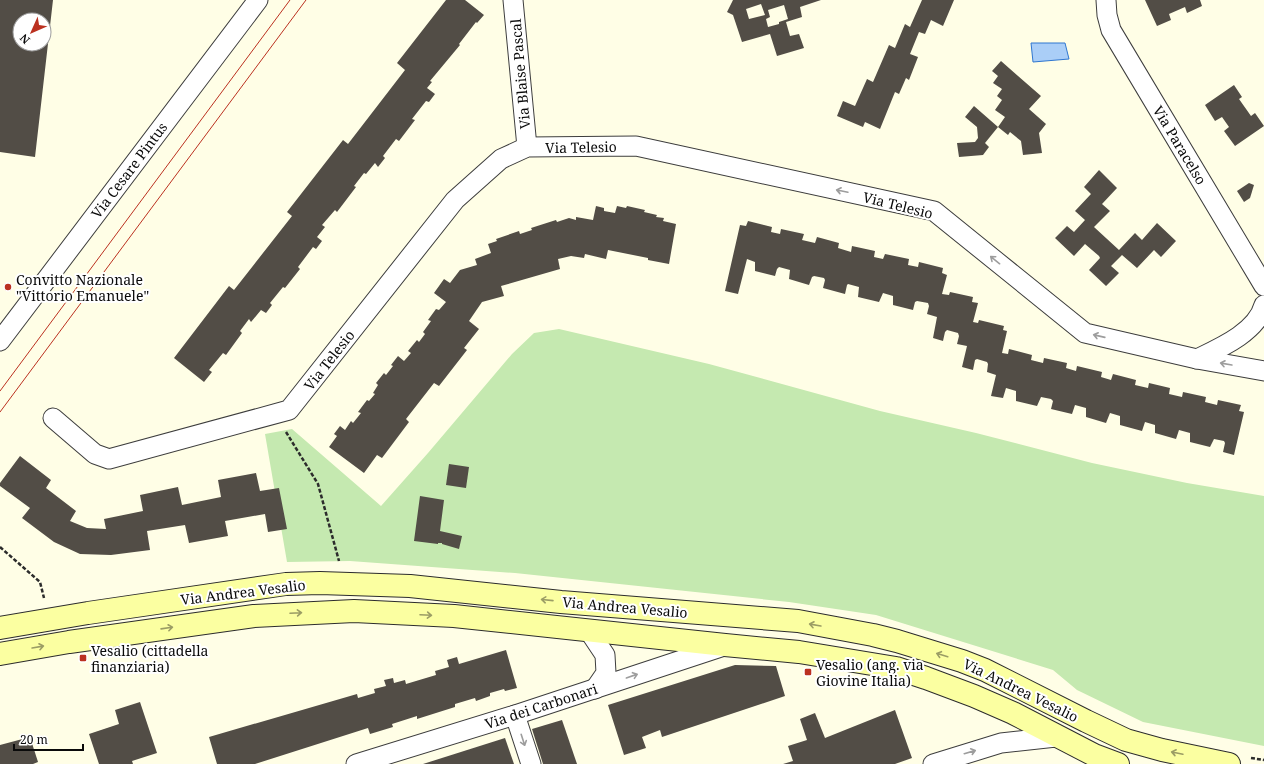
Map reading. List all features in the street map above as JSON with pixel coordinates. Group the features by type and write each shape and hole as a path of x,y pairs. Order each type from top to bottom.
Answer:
{"main road":[{"name":"Via Andrea Vesalio","path":"0,628 88,613 286,584 320,583 410,586 561,602 798,621 891,639 962,661 985,670 1126,740 1162,750 1229,764"},
{"name":"Via Andrea Vesalio","path":"0,654 69,642 254,616 354,612 454,616 799,652 896,668 974,696 1012,713 1056,737 1094,755 1118,764"}],"street":[{"name":"Via Cesare Pintus","path":"0,341 258,0"},
{"name":"Via Blaise Pascal","path":"513,0 527,147"},
{"name":"Via Paracelso","path":"1106,0 1107,15 1111,30 1264,286"},
{"name":"Via Telesio","path":"53,418 95,454 109,459 289,410 455,200 502,159 527,147 636,146 934,211 1085,333 1197,359 1264,371"},
{"path":"1197,359 1241,336 1263,310 1264,305"},
{"path":"589,631 605,655 606,673 595,689"},
{"name":"Via dei Carbonari","path":"356,764 515,715 725,645"},
{"path":"515,715 531,764"},
{"path":"933,764 1001,743 1056,737"}],"path":[{"path":"276,414 318,484 340,568"}],"green space":[{"path":"559,329 709,364 880,411 976,433 1092,463 1187,483 1264,496 1264,746 1143,722 1077,690 1053,670 876,615 789,602 515,573 350,561 287,562 265,434 292,429 381,506 512,354 534,333"}],"water":[{"path":"1031,43 1065,43 1069,59 1033,62"}],"building":[{"path":"0,0 53,0 52,12 12,12 12,52 47,52 35,157 0,152"},
{"path":"446,0 465,0 484,15 477,23 476,22 459,44 460,45 430,81 432,82 427,88 435,94 429,102 426,101 412,119 415,120 399,141 396,139 383,156 385,158 378,167 375,163 366,174 364,173 354,186 356,187 337,212 335,210 322,225 325,227 317,237 322,241 316,249 313,247 298,267 300,269 285,288 283,287 270,303 272,305 266,313 261,310 251,322 249,319 240,331 242,333 226,355 223,353 209,370 212,372 204,382 174,358 229,286 234,290 292,216 287,212 343,140 348,144 405,70 397,63"},
{"path":"733,0 821,0 800,7 802,17 786,22 790,36 799,34 804,48 777,56 770,34 742,42 733,15 727,12","holes":["761,4 765,15 749,19 746,9","784,5 788,19 779,22 779,24 768,27 766,19 770,17 768,10"]},
{"path":"922,0 954,0 943,26 931,20 925,34 919,32 910,54 918,57 909,80 906,78 899,94 895,92 880,129 865,122 863,127 837,116 843,101 855,106 867,79 873,82 889,45 895,48 905,24 910,27"},
{"path":"1145,0 1200,0 1202,6 1187,13 1185,7 1169,14 1171,20 1157,26"},
{"path":"1001,61 1041,96 1029,109 1046,124 1039,133 1042,153 1023,155 1021,141 1010,132 1008,135 998,127 1005,117 995,110 1002,100 997,96 1002,89 993,83 998,76 992,71"},
{"path":"1234,85 1242,97 1239,99 1251,116 1255,113 1264,126 1235,146 1224,131 1229,127 1222,117 1215,121 1205,105"},
{"path":"974,106 998,127 985,143 989,147 983,155 959,157 957,143 975,142 978,138 977,127 965,117"},
{"path":"1099,170 1117,188 1102,204 1110,211 1094,227 1119,250 1135,233 1142,240 1157,223 1176,241 1161,257 1154,250 1137,268 1122,255 1111,266 1119,273 1106,286 1089,270 1100,258 1099,256 1085,244 1074,256 1055,238 1067,226 1074,232 1085,220 1075,211 1091,194 1084,187"},
{"path":"1249,183 1254,185 1250,198 1244,202 1237,191"},
{"path":"596,206 604,208 604,211 615,213 617,206 626,208 627,206 645,210 644,212 657,215 656,217 664,218 663,221 676,224 669,264 608,250 606,259 585,254 584,258 571,256 558,259 560,269 501,286 504,296 482,302 469,321 479,329 464,348 467,350 439,386 434,383 406,419 409,422 382,458 377,455 364,473 329,447 337,436 334,434 340,426 345,430 351,421 353,423 361,413 358,412 367,400 369,401 375,394 373,393 378,385 376,383 384,373 386,375 398,356 404,361 411,353 408,351 417,340 419,342 425,334 423,332 431,321 428,320 436,309 439,310 446,302 434,293 444,279 450,283 460,270 477,265 475,259 491,253 488,244 497,241 496,239 519,231 520,234 532,230 531,228 556,220 557,222 569,218 576,220 576,217 593,220"},
{"path":"748,221 772,227 771,232 780,234 781,229 804,234 802,240 815,243 817,237 839,243 838,248 851,252 852,246 875,251 874,257 883,259 885,254 909,259 908,265 918,267 919,262 943,268 942,273 947,275 942,294 949,295 950,292 973,297 972,302 978,303 973,322 978,323 979,320 1004,326 1003,330 1007,331 1002,353 1008,354 1009,349 1032,355 1031,360 1043,363 1044,358 1067,363 1066,368 1076,371 1077,366 1102,372 1101,377 1111,380 1113,374 1136,380 1135,385 1148,388 1149,383 1170,388 1169,394 1182,397 1183,392 1206,397 1205,402 1217,405 1218,400 1241,405 1239,411 1244,412 1234,455 1223,452 1224,441 1214,439 1210,447 1190,442 1190,433 1179,430 1176,439 1155,433 1155,425 1145,422 1142,431 1120,425 1120,416 1110,413 1106,423 1086,417 1086,408 1075,405 1072,414 1051,409 1053,401 1051,399 1041,397 1037,406 1016,401 1016,391 1006,388 1003,398 991,396 996,375 987,372 987,362 977,359 975,360 973,370 962,367 967,346 957,344 959,336 958,333 947,330 943,341 933,338 937,317 927,314 929,306 928,303 917,301 915,302 913,310 893,305 893,296 883,293 879,302 858,297 859,287 848,284 845,294 823,288 824,278 814,276 812,277 809,285 789,279 790,270 779,267 775,276 755,271 755,262 747,259 738,294 725,291 740,225 746,226"},
{"path":"20,456 51,480 46,488 76,511 70,521 87,528 106,529 104,519 143,511 140,495 178,487 182,505 221,497 218,480 256,473 260,491 279,488 287,529 268,532 265,514 225,521 228,536 189,543 185,525 147,531 150,550 111,555 80,554 54,542 22,518 30,508 0,486 0,483"},
{"path":"449,464 469,467 466,488 446,485"},
{"path":"420,496 444,500 440,531 462,536 459,549 442,543 438,544 414,541"},
{"path":"506,650 517,688 505,691 504,689 490,693 490,696 476,701 475,698 455,704 455,707 417,719 417,716 392,724 393,727 370,734 368,728 255,764 217,764 209,737 357,694 358,698 375,693 374,689 386,686 384,680 393,678 394,683 405,680 406,684 436,675 435,671 449,667 447,660 457,657 459,664"},
{"path":"735,665 776,666 785,696 662,737 660,730 642,737 646,748 624,755 608,705"},
{"path":"140,702 157,753 132,761 133,764 99,764 89,734 119,724 115,710"},
{"path":"895,710 912,758 895,764 783,764 793,761 788,746 807,740 800,719 815,713 825,738"},
{"path":"562,720 577,764 543,764 532,729"},
{"path":"30,737 38,762 33,764 0,764 0,745"},
{"path":"505,738 514,764 423,764"}],"tram line":[{"path":"0,391 290,0"},
{"path":"0,412 306,0"}],"place":[{"name":"Convitto Nazionale \"Vittorio Emanuele\"","path":"8,287"},
{"name":"Vesalio (cittadella finanziaria)","path":"83,658"},
{"name":"Vesalio (ang. via Giovine Italia)","path":"808,672"}]}
